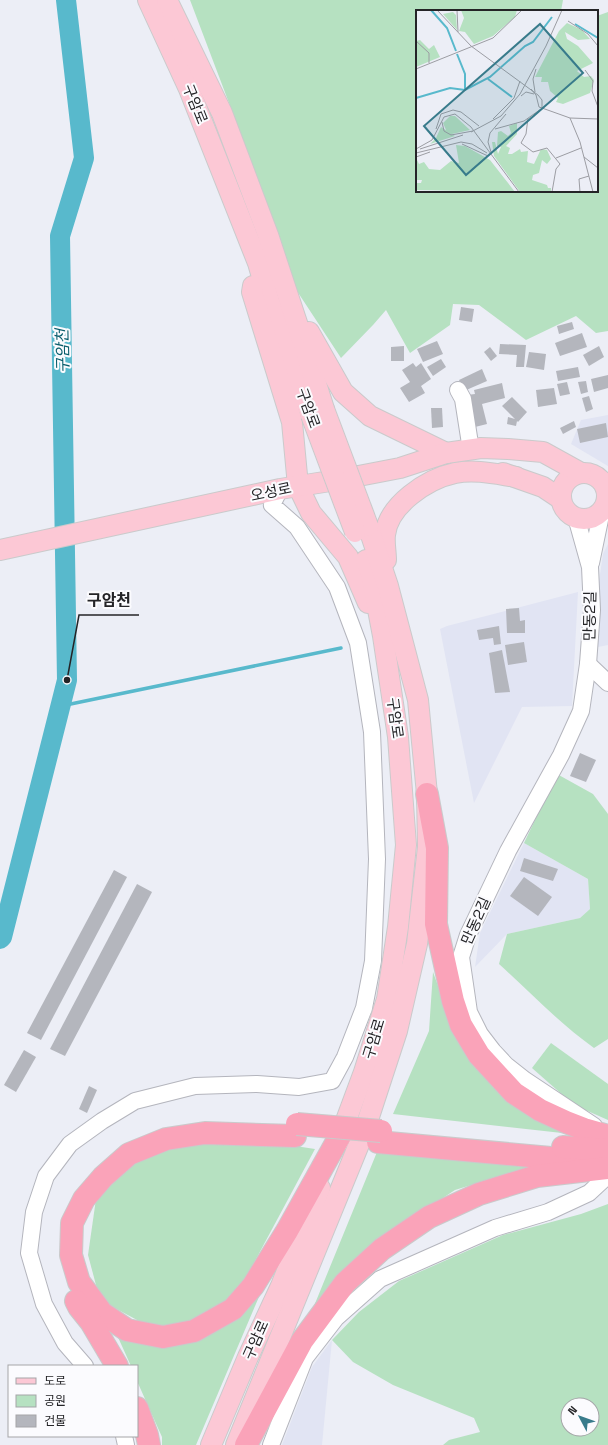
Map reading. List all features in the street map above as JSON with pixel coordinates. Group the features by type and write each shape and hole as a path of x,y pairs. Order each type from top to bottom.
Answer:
{"highway":[{"path":"427,794 437,848 436,924 453,1001 461,1025 479,1055 514,1093 540,1110 566,1122 608,1136"},
{"path":"116,1365 91,1322 79,1306 65,1279 59,1249 65,1207 85,1177 111,1152 155,1131 193,1124 242,1123 296,1130 379,1137 608,1150"},
{"path":"296,1130 205,1133 166,1139 129,1154 103,1177 84,1199 72,1223 72,1256 79,1282 102,1313 127,1330 163,1337 194,1331 233,1309 253,1286 287,1231 341,1134"},
{"path":"379,1137 607,1170"},
{"path":"246,1445 302,1341 345,1283 382,1249 429,1217 479,1194 537,1176 607,1170"},
{"path":"138,1411 147,1434 149,1445"}],"main road":[{"name":"구암로","path":"148,0 190,89 254,251 270,301 317,412 362,529 388,586 418,700 427,794 428,847 417,944 398,1031 364,1132 236,1445"},
{"name":"구암로","path":"167,0 222,112 268,235 292,306 317,412"},
{"path":"254,251 252,292 292,422 289,488 312,513 348,557 383,636"},
{"path":"292,306 343,392 370,416 446,453"},
{"name":"오성로","path":"0,550 289,488 400,468 446,453 481,448 543,452"},
{"path":"544,487 542,475 543,452 581,473"},
{"path":"400,468 457,461 478,464 544,487 561,499"},
{"path":"388,586 385,535 389,519 402,503 411,495 427,483 455,473 483,472 516,477"},
{"path":"588,473 604,480 606,500 604,507 594,516 585,519 576,518 566,510 561,499 561,492 563,485 568,479 574,475 588,473"},
{"name":"구암로","path":"211,1445 248,1357 281,1286 341,1134 364,1072 387,999 398,927 406,845 398,737 383,636 362,529"}],"street":[{"path":"458,390 463,399 471,450"},
{"path":"84,1365 65,1343 44,1304 29,1253 34,1212 46,1176 70,1144 102,1121 135,1101 195,1086 258,1084 299,1087 332,1081 345,1057 364,1008 373,961 377,859 372,732 358,643 337,587 297,527 272,505 289,488"},
{"path":"590,567 604,507"},
{"path":"576,518 590,567"},
{"name":"만동2길","path":"590,567 592,610 588,664 581,711 560,755 505,858 468,935 461,958 469,1012 480,1034 493,1052 506,1065 525,1080 593,1126 608,1130"},
{"path":"588,664 608,683"},
{"path":"271,1445 305,1358 336,1318 380,1279 495,1228 548,1212 589,1193 607,1170"}],"shaded area":[{"path":"608,415 608,466 571,444 581,420"},
{"path":"608,544 608,645 598,647 598,588 603,554"},
{"path":"578,592 572,706 522,707 474,803 440,629"},
{"path":"524,843 588,879 590,909 580,918 507,934 475,967 480,933"},
{"path":"332,1340 322,1445 282,1445 312,1367"}],"green space":[{"path":"190,0 563,0 561,10 416,10 416,192 598,192 598,16 608,12 608,331 596,333 576,316 526,340 479,305 453,304 450,325 410,353 386,310 341,358 295,288 240,132"},
{"path":"557,774 593,794 608,814 608,1039 594,1048 557,1018 499,964 507,934 580,918 590,909 588,879 524,843"},
{"path":"433,972 459,1044 525,1113 580,1135 393,1114 429,1031"},
{"path":"551,1043 608,1084 608,1120 574,1105 532,1068"},
{"path":"209,1143 282,1144 315,1149 234,1300 189,1325 150,1327 100,1300 88,1255 96,1199 123,1171 161,1147"},
{"path":"377,1152 536,1165 455,1190 372,1244 314,1306"},
{"path":"608,1204 608,1445 443,1445 449,1440 480,1432 474,1418 393,1385 353,1362 332,1340 359,1312 399,1281 503,1235 581,1214"},
{"path":"261,1292 196,1445 162,1445 162,1437 138,1383 138,1365 131,1365 117,1335 166,1344"}],"building":[{"path":"461,307 474,309 472,322 459,320"},
{"path":"572,322 574,329 559,334 557,326"},
{"path":"582,333 587,347 560,356 555,343"},
{"path":"437,341 443,354 423,362 417,349"},
{"path":"500,344 526,345 524,367 516,367 517,355 499,354"},
{"path":"404,346 404,361 391,361 391,347"},
{"path":"599,346 604,357 589,366 583,355"},
{"path":"490,347 497,356 491,361 484,352"},
{"path":"529,352 546,354 544,370 526,367"},
{"path":"441,359 446,367 433,376 427,367"},
{"path":"413,363 416,367 421,363 431,379 421,386 425,393 409,402 400,388 410,382 402,370"},
{"path":"578,367 580,377 558,381 556,371"},
{"path":"482,369 487,381 464,391 459,380"},
{"path":"608,375 608,388 594,392 591,379"},
{"path":"586,381 588,392 581,394 578,382"},
{"path":"567,382 570,394 560,396 557,384"},
{"path":"502,383 505,398 482,404 487,424 475,427 467,395 475,394 474,390"},
{"path":"554,388 557,404 538,407 536,390"},
{"path":"589,396 593,409 586,412 582,398"},
{"path":"512,397 527,412 518,422 517,421 516,426 507,424 508,417 515,419 502,406"},
{"path":"431,408 442,408 443,427 432,428"},
{"path":"574,421 576,427 563,434 560,428"},
{"path":"606,423 608,437 580,443 577,429"},
{"path":"519,608 520,621 525,620 525,633 507,633 506,609"},
{"path":"499,626 501,644 494,645 493,638 479,640 477,630"},
{"path":"524,642 527,662 508,665 505,645"},
{"path":"502,650 510,692 495,693 489,653"},
{"path":"580,753 596,760 586,782 570,776"},
{"path":"524,858 558,869 553,881 520,871"},
{"path":"114,870 127,877 41,1040 27,1033"},
{"path":"524,877 552,897 538,916 510,896"},
{"path":"137,884 152,892 65,1056 50,1049"},
{"path":"24,1050 36,1057 16,1092 4,1085"},
{"path":"89,1086 97,1090 87,1113 79,1109"}],"waterway":[{"name":"구암천","path":"0,939 2,937 67,680 60,236 84,158 66,0"},
{"path":"61,706 341,648"}],"place":[{"name":"구암천","path":"67,680"}]}
